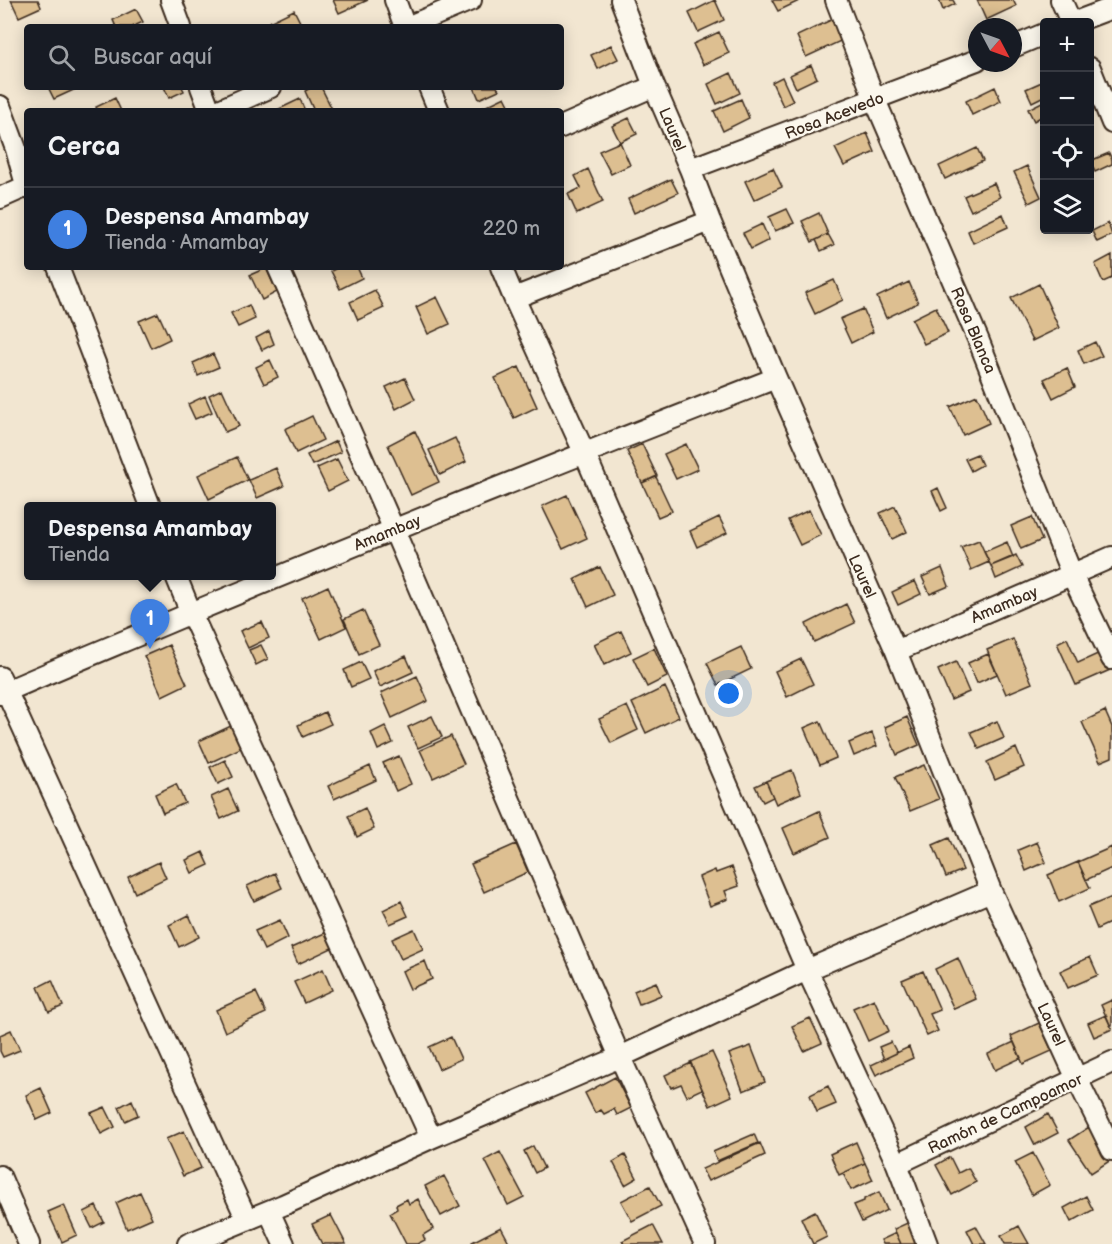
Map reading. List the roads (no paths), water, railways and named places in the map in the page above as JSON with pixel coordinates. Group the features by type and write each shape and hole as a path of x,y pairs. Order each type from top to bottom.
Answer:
{"street":[{"path":"171,0 180,24"},
{"path":"395,0 405,24"},
{"path":"413,24 471,0"},
{"name":"Laurel","path":"621,0 654,86 776,378 896,651 991,891 1112,1150"},
{"name":"Rosa Blanca","path":"836,0 875,100 978,339 1072,575 1112,659"},
{"path":"1061,0 1069,18"},
{"path":"1086,18 1112,8"},
{"path":"1022,43 1040,36"},
{"name":"Rosa Acevedo","path":"690,169 968,64"},
{"path":"1091,72 1112,123"},
{"path":"564,127 654,86"},
{"path":"202,90 209,108"},
{"path":"224,108 264,90"},
{"path":"430,90 438,108"},
{"path":"0,106 24,177"},
{"path":"0,198 24,188"},
{"path":"514,298 710,221"},
{"path":"59,270 148,502"},
{"path":"279,270 394,530 620,1057 705,1244"},
{"path":"502,270 585,452 807,970 897,1164 927,1244"},
{"name":"Amambay","path":"276,578 585,452 776,378"},
{"name":"Amambay","path":"896,651 1112,557"},
{"path":"179,580 191,613 431,1138"},
{"name":"Amambay","path":"2,687 272,580"},
{"path":"2,687 247,1220"},
{"path":"188,1244 283,1205 431,1138 620,1057 807,970 991,891"},
{"name":"Ramón de Campoamor","path":"897,1164 1112,1062"},
{"path":"0,1176 28,1244"},
{"path":"269,1210 284,1244"}],"place":[{"name":"Despensa Amambay","path":"150,649"}]}
